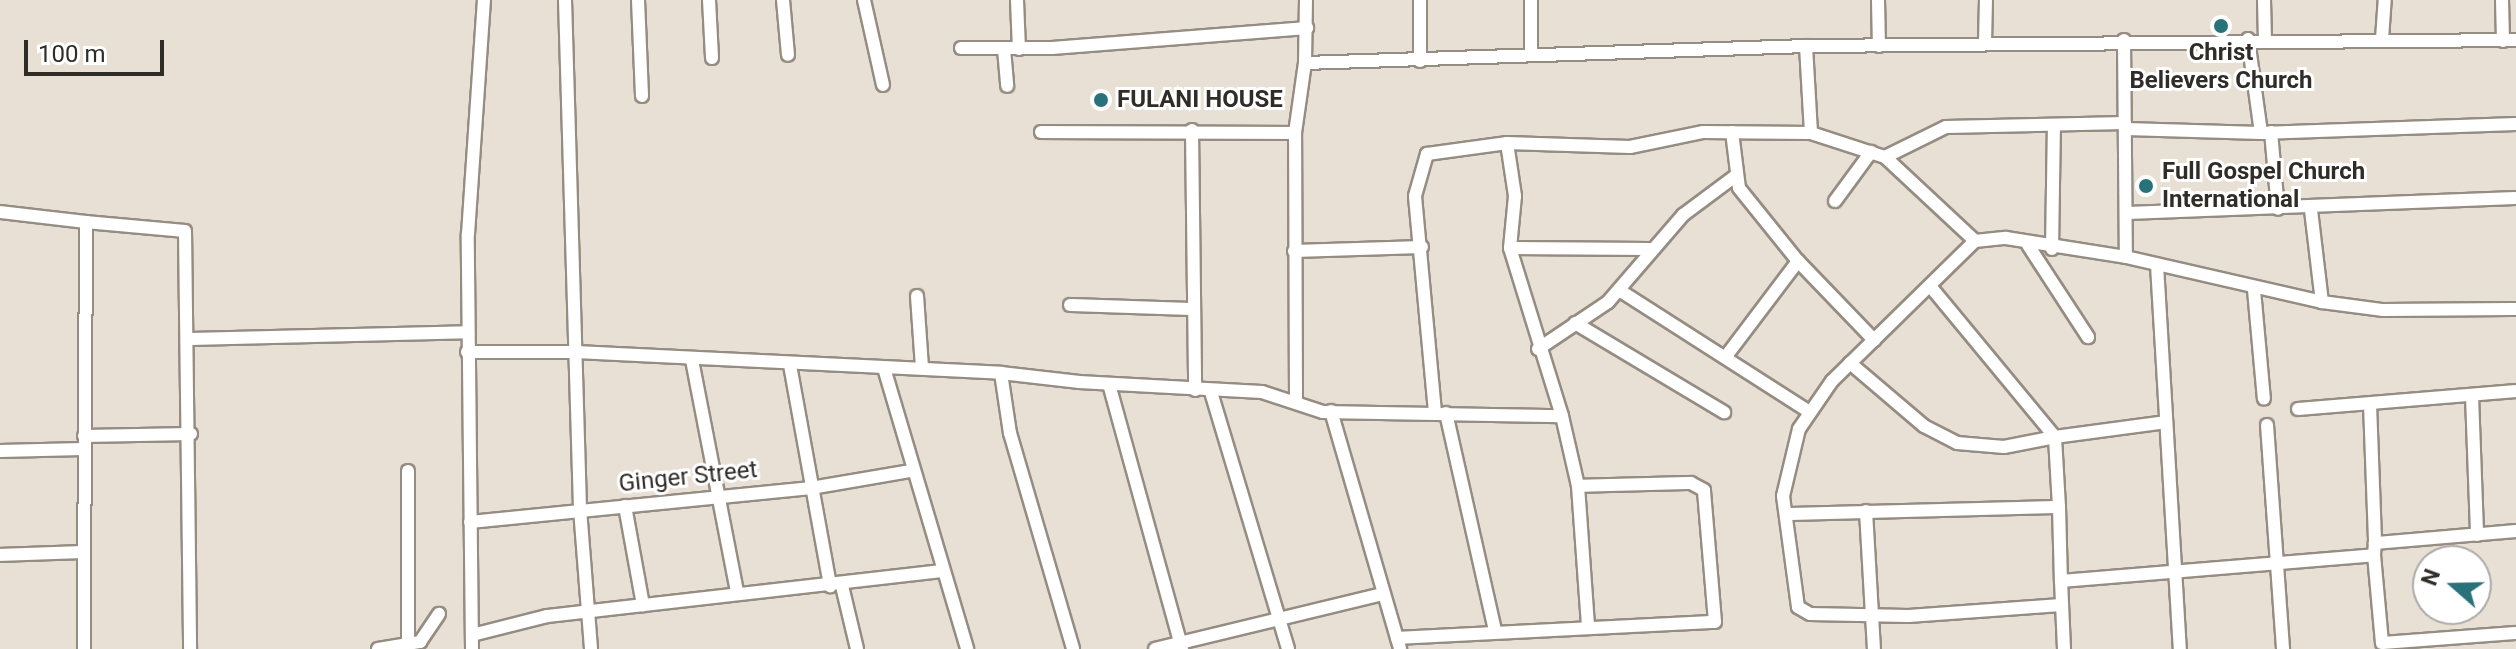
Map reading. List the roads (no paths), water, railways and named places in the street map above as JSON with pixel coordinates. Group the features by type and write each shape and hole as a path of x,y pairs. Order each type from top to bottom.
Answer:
{"street":[{"path":"472,649 467,332 471,166 481,96 484,0"},
{"path":"565,0 580,509 591,649"},
{"path":"638,0 642,96"},
{"path":"709,0 712,58"},
{"path":"783,0 788,55"},
{"path":"864,0 883,85"},
{"path":"1017,0 1019,49"},
{"path":"1296,400 1295,133 1305,63 1306,0"},
{"path":"1420,0 1420,61"},
{"path":"1531,0 1531,55"},
{"path":"1878,0 1879,46"},
{"path":"1985,43 1986,0"},
{"path":"2264,0 2265,40"},
{"path":"2382,39 2385,0"},
{"path":"1305,63 1806,46 2124,40 2382,39 2439,44 2509,40 2502,0"},
{"path":"961,48 1019,49 1307,28"},
{"path":"2248,39 2278,209"},
{"path":"2124,40 2126,257"},
{"path":"1806,46 1811,133"},
{"path":"1004,49 1007,86"},
{"path":"1885,157 1946,127 2125,126 2266,132 2516,124"},
{"path":"2052,249 2054,126"},
{"path":"1041,132 1192,130 1295,133"},
{"path":"1192,130 1195,390"},
{"path":"1495,631 1440,413 1415,190 1427,154 1507,143 1630,147 1703,132 1811,133 1885,157 1975,241"},
{"path":"1732,132 1734,177 1798,261 1874,340"},
{"path":"1507,143 1515,196 1510,248 1538,349 1562,416 1578,486 1588,626"},
{"path":"1835,201 1871,152"},
{"path":"1538,349 1619,290 1650,249 1693,206 1734,177"},
{"path":"2127,213 2311,210 2516,198"},
{"path":"2311,210 2322,302"},
{"path":"0,212 86,222 183,227 190,339 190,649"},
{"path":"84,649 86,222"},
{"path":"2061,605 1872,616 1810,614 1798,607 1784,473 1808,411 1850,363 1975,241 2006,238 2052,249 2126,257 2254,290 2383,310 2516,309"},
{"path":"2028,245 2088,337"},
{"path":"1294,251 1422,247"},
{"path":"1510,248 1650,249"},
{"path":"1727,355 1798,261"},
{"path":"2157,265 2180,649"},
{"path":"1930,286 2055,437 2064,649"},
{"path":"1619,290 1727,355 1808,411"},
{"path":"2254,290 2264,399"},
{"path":"917,296 922,368"},
{"path":"1070,305 1192,309"},
{"path":"1575,323 1724,412"},
{"path":"190,339 467,332"},
{"path":"467,352 576,352 790,365 922,368 1211,392 1262,392 1331,411 1562,416"},
{"path":"692,360 737,592"},
{"path":"1850,363 1924,426 1957,443 2004,447 2166,422"},
{"path":"790,365 811,488 836,586 857,649"},
{"path":"884,368 910,471 967,649"},
{"path":"1001,373 1007,424 1073,649"},
{"path":"1109,384 1181,646"},
{"path":"2298,409 2516,391"},
{"path":"1211,392 1288,649"},
{"path":"2472,396 2477,535"},
{"path":"2370,404 2382,646 2482,642 2516,633"},
{"path":"1331,411 1398,644 1495,631 1715,622 1708,494 1691,483 1578,486"},
{"path":"2267,425 2283,649"},
{"path":"0,451 191,434"},
{"path":"408,471 408,647"},
{"name":"Ginger Street","path":"470,522 719,494 811,488 910,471"},
{"path":"625,506 643,605"},
{"path":"1787,514 2059,507"},
{"path":"1866,511 1874,649"},
{"path":"2061,581 2276,563 2516,531"},
{"path":"0,555 84,552"},
{"path":"472,635 587,611 737,592 836,586 942,571"},
{"path":"1155,649 1181,646 1281,622 1382,594"},
{"path":"378,649 408,647 420,642 439,614"}],"place":[{"name":"Christ Believers Church","path":"2221,26"},
{"name":"FULANI HOUSE","path":"1101,100"},
{"name":"Full Gospel Church International","path":"2146,186"}]}
